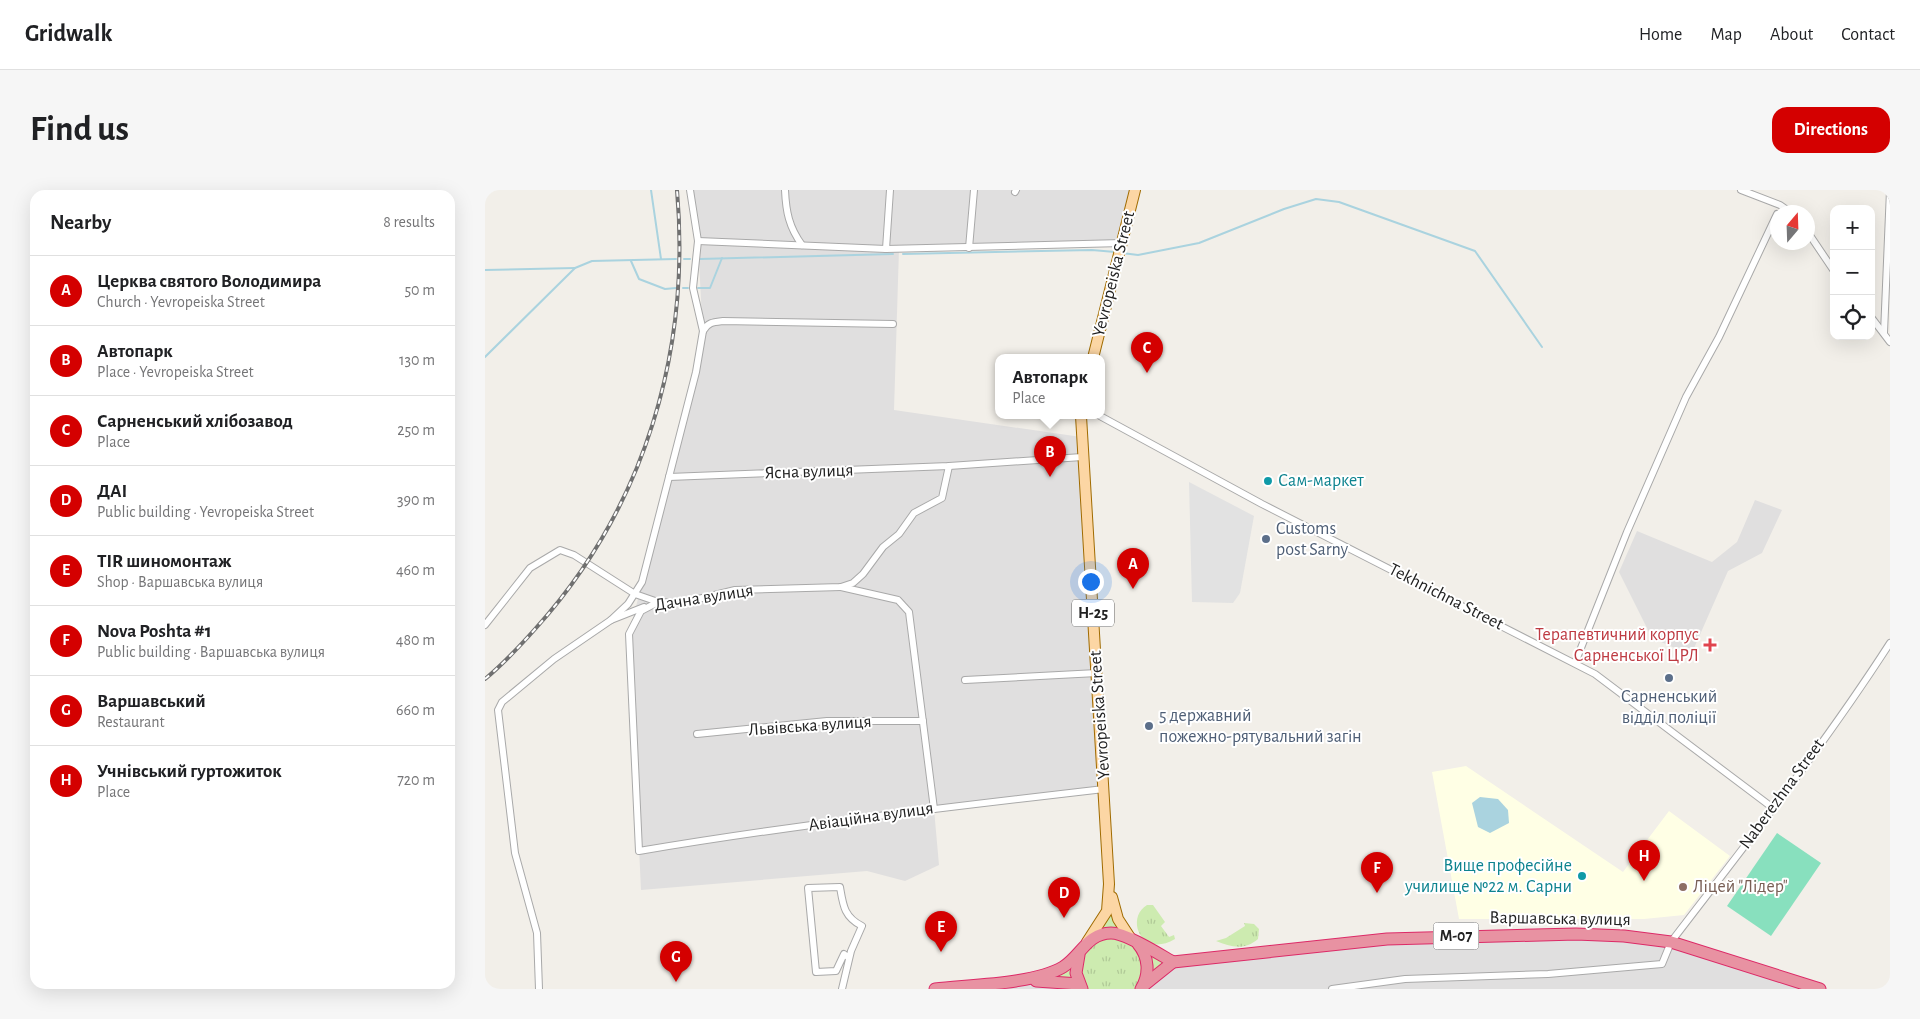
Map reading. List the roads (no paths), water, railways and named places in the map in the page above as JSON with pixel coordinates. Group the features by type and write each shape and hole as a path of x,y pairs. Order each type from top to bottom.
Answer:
{"highway":[{"path":"935,989 1048,974 1065,966 1079,953 1087,942 1096,936 1110,933 1134,941 1173,962 1142,988"},
{"name":"Варшавська вулиця","path":"1173,962 1387,939 1487,935 1576,934 1624,936 1671,942 1820,989"},
{"name":"Н-25","path":"1134,941 1144,953 1147,967 1142,988"},
{"path":"1018,979 1081,986 1076,966 1079,953"}],"main road":[{"name":"Yevropeiska Street","path":"1094,354 1135,190"},
{"name":"Yevropeiska Street","path":"1081,419 1109,884 1107,911 1087,942"},
{"name":"Yevropeiska Street","path":"1109,884 1118,919 1134,941"}],"street":[{"path":"539,989 537,933 515,853 498,710 502,702 554,659 611,620 635,594 642,582 696,372 703,331 693,288 698,241 690,190"},
{"path":"785,190 786,214 793,233 801,245"},
{"path":"886,249 890,190"},
{"path":"969,248 975,190"},
{"path":"1741,190 1770,206"},
{"path":"1884,333 1890,190"},
{"path":"1575,663 1627,532 1686,397 1719,337 1770,230"},
{"path":"698,241 886,249 1120,249"},
{"path":"1815,243 1830,265"},
{"path":"697,311 704,316 723,320 893,324"},
{"path":"703,331 709,323 723,320"},
{"path":"1875,322 1890,342"},
{"name":"Tekhnichna Street","path":"1105,419 1262,504 1575,663 1613,687 1773,808"},
{"path":"949,466 1082,457"},
{"name":"Ясна вулиця","path":"669,477 949,466"},
{"name":"Дачна вулиця","path":"639,852 629,634 637,616 647,606 657,602 682,602 735,590 841,587 853,583 863,574 883,547 899,534 914,513 941,498 949,466"},
{"path":"485,625 530,568 560,550 574,556 635,594 657,602"},
{"path":"841,587 898,600 909,612 935,809"},
{"path":"611,620 647,606"},
{"name":"Naberezhna Street","path":"1332,989 1424,977 1548,974 1662,964 1671,942 1773,808 1867,679 1890,643"},
{"path":"965,680 1097,673"},
{"name":"Львівська вулиця","path":"697,734 827,721 923,721"},
{"name":"Авіаційна вулиця","path":"639,852 716,838 1104,789"},
{"path":"842,989 849,958 861,926 851,921 845,912 840,887 809,888 816,972 837,971 844,954 849,958"}],"water":[{"path":"1480,797 1498,799 1508,810 1509,823 1490,833 1478,827 1472,803"}],"waterway":[{"path":"651,190 661,259"},
{"path":"1122,253 1138,255 1199,243 1284,209 1316,199 1339,202 1475,251 1542,347"},
{"path":"903,254 1092,250 1115,252"},
{"path":"700,259 893,254"},
{"path":"698,288 710,288 722,258"},
{"path":"485,357 575,268 592,261 676,259"},
{"path":"684,259 690,259"},
{"path":"631,261 639,279 665,289 676,288"},
{"path":"485,270 575,268"},
{"path":"683,288 688,288"}],"railway":[{"path":"485,679 530,635 574,581 606,531 632,479 653,424 667,367 676,309 679,250 677,190"}],"place":[{"name":"Сарненський хлібозавод","path":"1147,373"},
{"name":"Автопарк","path":"1050,477"},
{"name":"Сам-маркет","path":"1268,481"},
{"name":"Customs post Sarny","path":"1266,539"},
{"name":"Церква святого Володимира","path":"1133,589"},
{"name":"Терапевтичний корпус Сарненської ЦРЛ","path":"1710,645"},
{"name":"Сарненський відділ поліції","path":"1669,678"},
{"name":"5 державний пожежно-рятувальний загін","path":"1149,726"},
{"name":"Вище професійне училище №22 м. Сарни","path":"1582,876"},
{"name":"Учнівський гуртожиток","path":"1644,881"},
{"name":"Ліцей \"Лідер\"","path":"1683,887"},
{"name":"Nova Poshta #1","path":"1377,893"},
{"name":"ДАІ","path":"1064,918"},
{"name":"TIR шиномонтаж","path":"941,952"},
{"name":"Варшавський","path":"676,982"}]}
